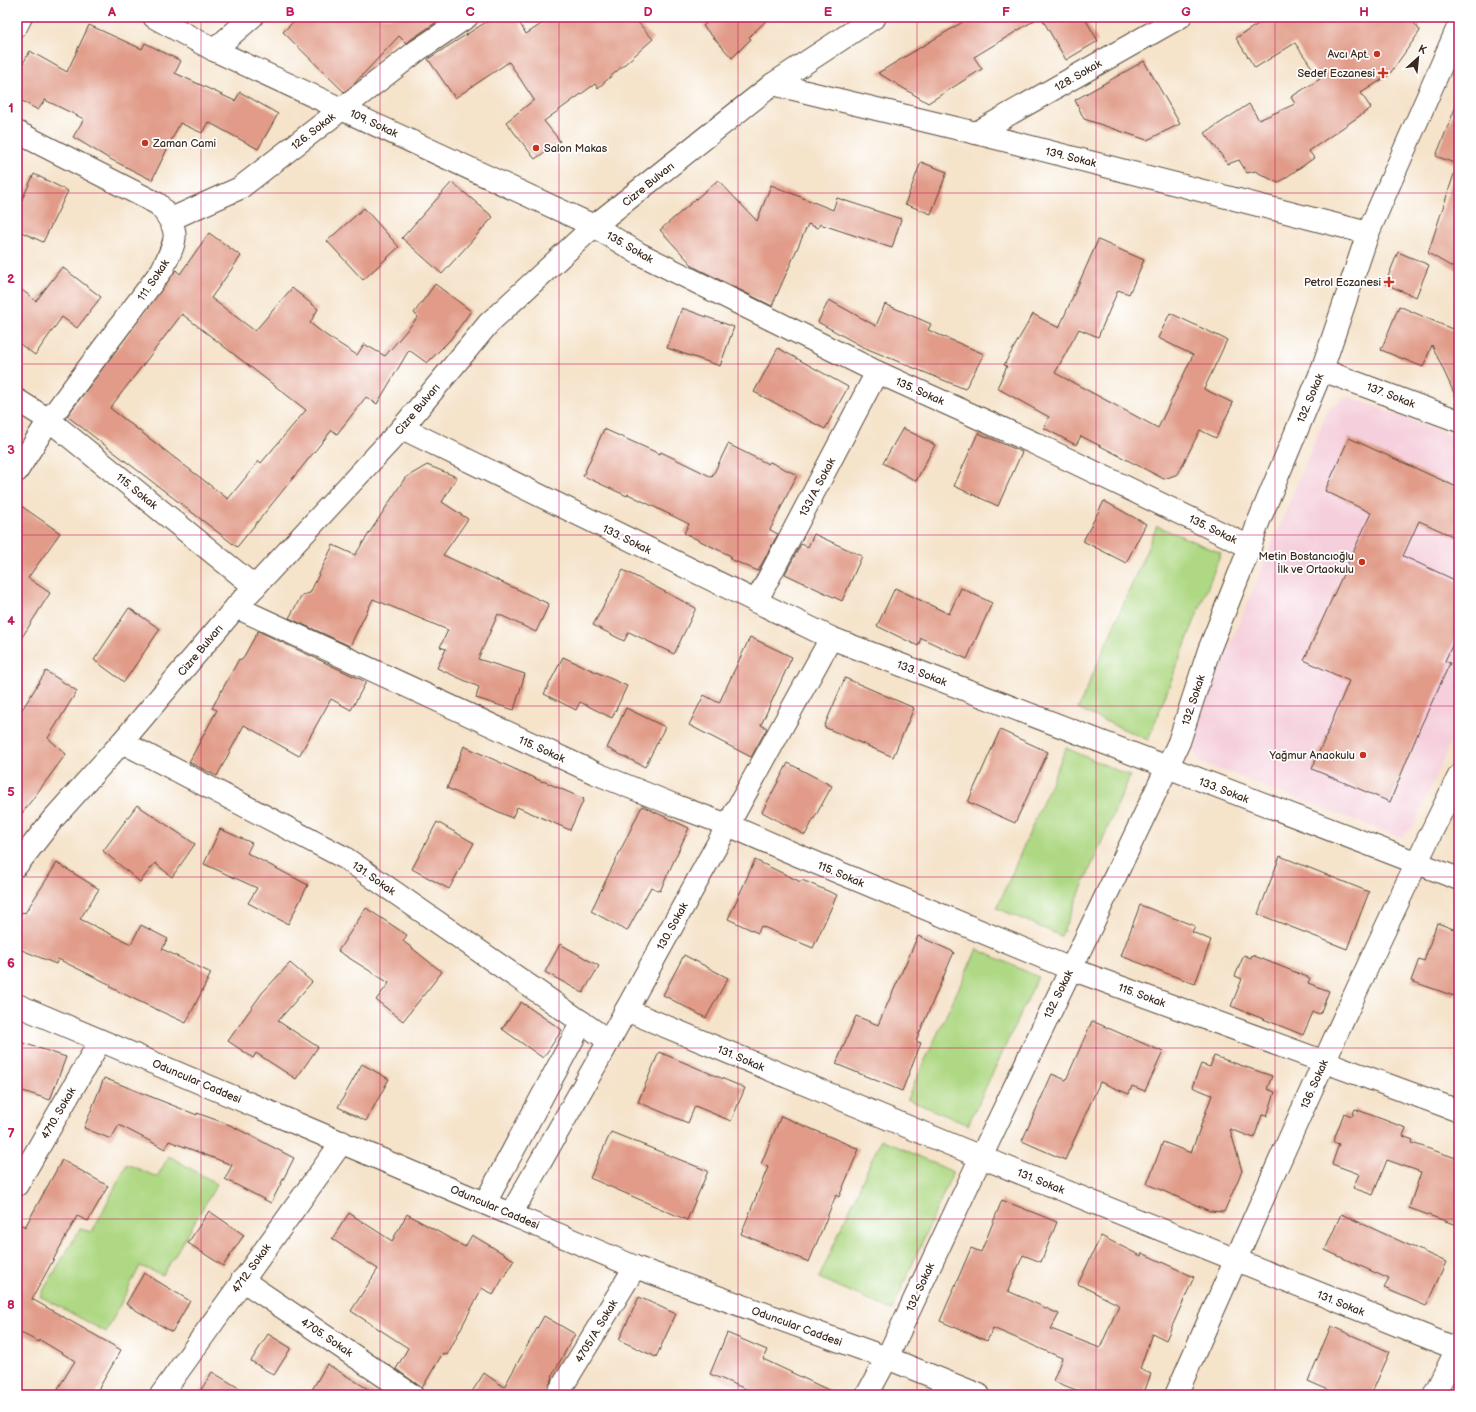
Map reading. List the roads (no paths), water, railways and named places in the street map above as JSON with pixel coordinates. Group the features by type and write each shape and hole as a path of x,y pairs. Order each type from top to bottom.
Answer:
{"street":[{"path":"17,25 21,17"},
{"name":"109. Sokak","path":"154,17 214,50 594,226"},
{"path":"214,50 252,17"},
{"name":"126. Sokak","path":"171,219 240,188 418,50 467,17"},
{"name":"Cizre Bulvarı","path":"17,865 53,819 122,742 236,607 402,428 488,323 594,226 773,84 875,17"},
{"name":"128. Sokak","path":"976,133 1180,17"},
{"name":"132. Sokak","path":"867,1395 887,1358 1179,742 1209,650 1258,523 1322,370 1368,233 1459,25"},
{"name":"139. Sokak","path":"773,84 976,133 1368,233"},
{"path":"17,132 158,204 171,219"},
{"name":"111. Sokak","path":"17,471 49,420 162,270 173,248 175,230 171,219"},
{"name":"135. Sokak","path":"594,226 638,254 877,372 1034,443 1250,547"},
{"name":"137. Sokak","path":"1322,370 1459,421"},
{"name":"133/A. Sokak","path":"756,602 877,372"},
{"name":"115. Sokak","path":"17,400 49,420 255,587"},
{"name":"133. Sokak","path":"402,428 831,638 1459,879"},
{"name":"115. Sokak","path":"236,607 595,773 728,825 1071,969 1459,1111"},
{"name":"130. Sokak","path":"511,1214 609,1041 831,638"},
{"name":"131. Sokak","path":"122,742 345,858 609,1041"},
{"name":"136. Sokak","path":"1176,1395 1324,1062 1416,863 1459,776"},
{"name":"Oduncular Caddesi","path":"17,1005 635,1267 887,1358 979,1395"},
{"name":"131. Sokak","path":"626,1010 1235,1260 1458,1347"},
{"path":"485,1203 582,1022"},
{"name":"4710. Sokak","path":"17,1185 100,1041"},
{"name":"4712. Sokak","path":"161,1395 342,1142"},
{"name":"4705/A. Sokak","path":"557,1395 635,1267"},
{"name":"4705. Sokak","path":"242,1280 407,1394"},
{"path":"1434,1395 1458,1347"}],"place":[{"name":"Avcı Apt.","path":"1377,54"},
{"name":"Sedef Eczanesi","path":"1383,73"},
{"name":"Zaman Cami","path":"145,143"},
{"name":"Salon Makas","path":"536,148"},
{"name":"Petrol Eczanesi","path":"1389,282"},
{"name":"Metin Bostancıoğlu İlk ve Ortaokulu","path":"1362,562"},
{"name":"Yağmur Anaokulu","path":"1363,755"}]}
